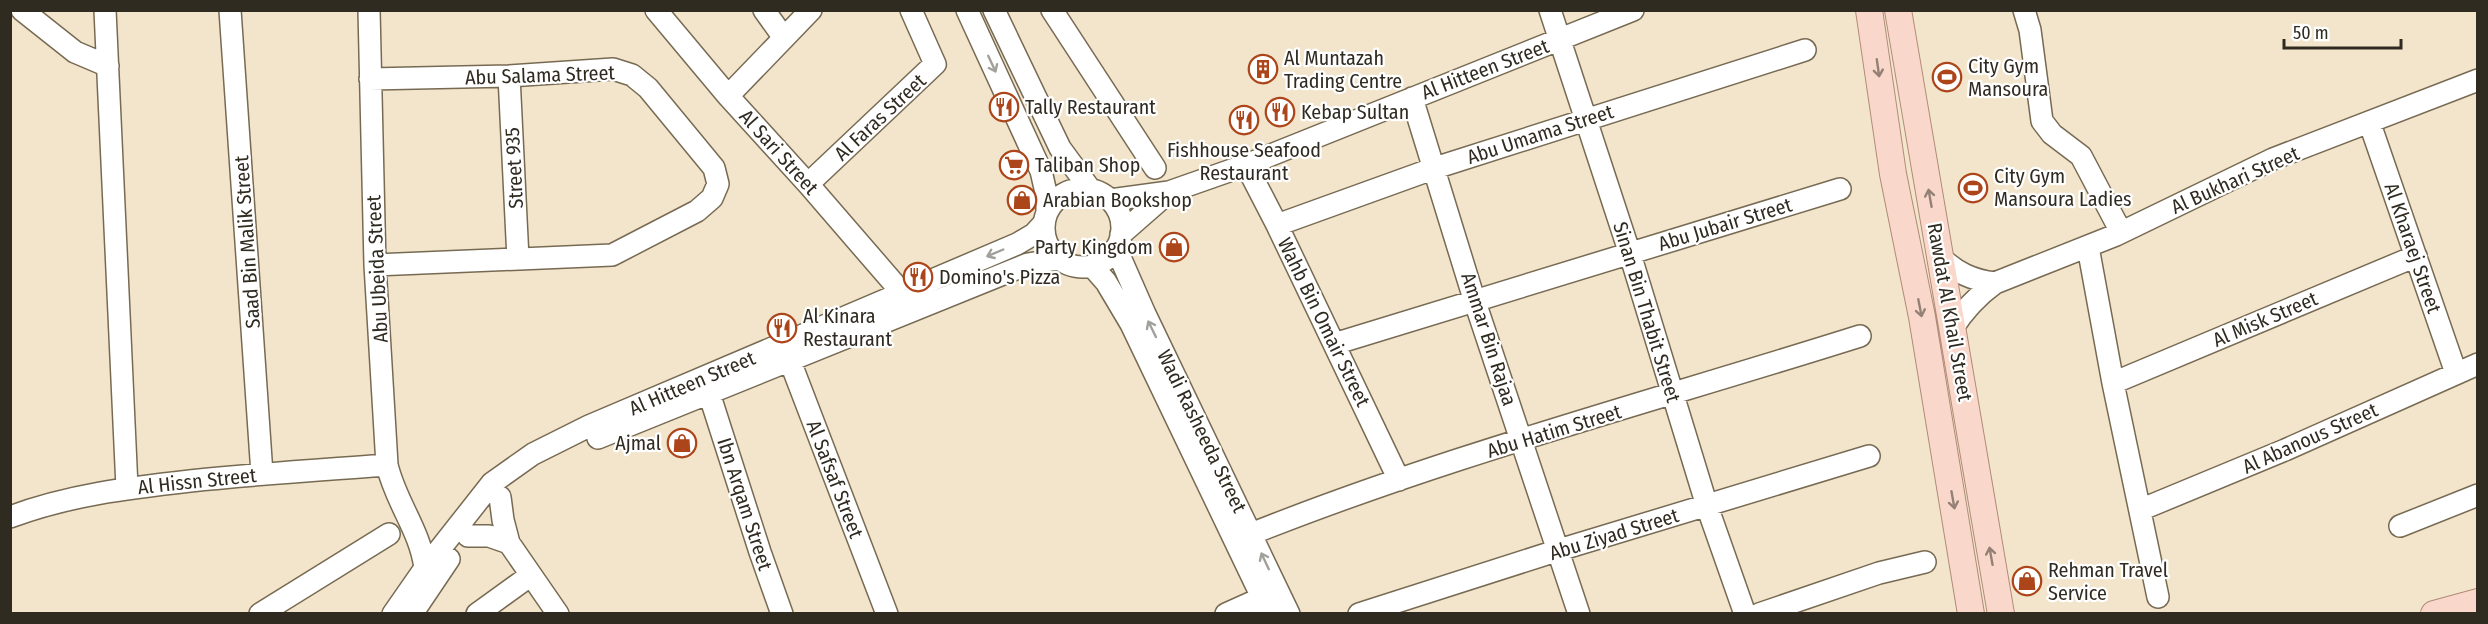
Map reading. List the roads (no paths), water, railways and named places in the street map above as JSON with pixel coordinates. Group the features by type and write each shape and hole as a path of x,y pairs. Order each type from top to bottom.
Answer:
{"main road":[{"name":"Rawdat Al Khail Street","path":"1869,10 1893,174 1922,317 1971,614"},
{"name":"Rawdat Al Khail Street","path":"1898,10 2001,614"},
{"path":"2434,614 2478,602"}],"street":[{"path":"22,10 75,52 108,66"},
{"path":"105,10 127,488"},
{"name":"Saad Bin Malik Street","path":"230,10 262,474"},
{"name":"Abu Ubeida Street","path":"369,10 375,265 387,465 392,486 420,541 425,568"},
{"name":"Al Sari Street","path":"656,10 728,96 909,301"},
{"path":"764,10 784,38"},
{"path":"728,96 811,10"},
{"name":"Al Faras Street","path":"808,184 934,64 911,10"},
{"path":"1052,10 1155,168"},
{"name":"Sinan Bin Thabit Street","path":"1550,10 1587,118 1707,506 1745,614"},
{"name":"Al Hitteen Street","path":"1110,200 1169,192 1246,165 1633,10"},
{"path":"2024,10 2030,30 2042,121 2052,134 2081,156 2097,189 2103,195 2118,234"},
{"path":"997,12 1060,148 1090,189 1110,200 1119,212 1119,241 1106,259 1092,266 1077,266 1059,259 1048,246 1044,231 1047,197 1041,171 971,18 997,12"},
{"name":"Abu Umama Street","path":"1277,225 1434,168 1805,50"},
{"name":"Abu Salama Street","path":"370,80 509,76 614,69 632,75 648,88 714,168 718,184 712,198 696,210 612,255 375,265"},
{"name":"Street 935","path":"509,76 518,259"},
{"name":"Al Bukhari Street","path":"1952,329 1971,303 1995,283 2118,234 2274,159 2370,124 2478,80"},
{"name":"Ammar Bin Rajaa","path":"1412,98 1474,299 1579,614"},
{"name":"Al Kharaej Street","path":"2370,124 2456,373"},
{"name":"Wahb Bin Omair Street","path":"1246,165 1335,344 1399,480"},
{"path":"1046,217 1060,196 1069,191 1090,189"},
{"name":"Abu Jubair Street","path":"1335,344 1474,299 1630,254 1840,189"},
{"name":"Al Hitteen Street","path":"1119,241 1169,192"},
{"name":"Al Hitteen Street","path":"909,301 1034,234 1046,217"},
{"name":"Wadi Rasheeda Street","path":"1119,241 1130,283 1271,600 1290,614"},
{"path":"2088,247 2113,383 2158,597"},
{"name":"Al Misk Street","path":"2113,383 2416,256"},
{"path":"1940,257 1951,268 1965,276 1995,283"},
{"name":"Al Hitteen Street","path":"463,531 492,483 543,448 909,301 1028,264 1059,259"},
{"name":"Wadi Rasheeda Street","path":"1092,266 1106,282 1131,324 1244,537"},
{"name":"Abu Hatim Street","path":"1244,537 1399,480 1522,439 1860,336"},
{"name":"Al Hitteen Street","path":"463,531 517,481 553,458 709,393 786,352"},
{"name":"Al Safsaf Street","path":"786,352 887,614"},
{"name":"Al Abanous Street","path":"2140,510 2285,450 2478,364"},
{"name":"Ibn Arqam Street","path":"709,393 782,614"},
{"name":"Abu Ziyad Street","path":"1359,614 1559,550 1869,456"},
{"name":"Al Hissn Street","path":"10,517 63,500 127,488 262,474 387,465"},
{"path":"2400,526 2478,495"},
{"path":"500,497 509,543 558,614"},
{"path":"410,522 431,528 489,536 509,543"},
{"path":"393,614 425,568 463,531"},
{"path":"412,614 463,531"},
{"path":"260,614 389,534"},
{"path":"1759,614 1879,573 1925,562"},
{"path":"477,614 531,575"},
{"path":"1226,614 1271,600"}],"place":[{"name":"Al Muntazah Trading Centre","path":"1263,69"},
{"name":"City Gym Mansoura","path":"1947,77"},
{"name":"Tally Restaurant","path":"1004,107"},
{"name":"Kebap Sultan","path":"1280,112"},
{"name":"Fishhouse Seafood Restaurant","path":"1244,120"},
{"name":"Taliban Shop","path":"1014,165"},
{"name":"City Gym Mansoura Ladies","path":"1973,188"},
{"name":"Arabian Bookshop","path":"1022,200"},
{"name":"Party Kingdom","path":"1174,247"},
{"name":"Domino's Pizza","path":"918,277"},
{"name":"Al Kinara Restaurant","path":"782,328"},
{"name":"Ajmal","path":"682,443"},
{"name":"Rehman Travel Service","path":"2027,581"}]}
